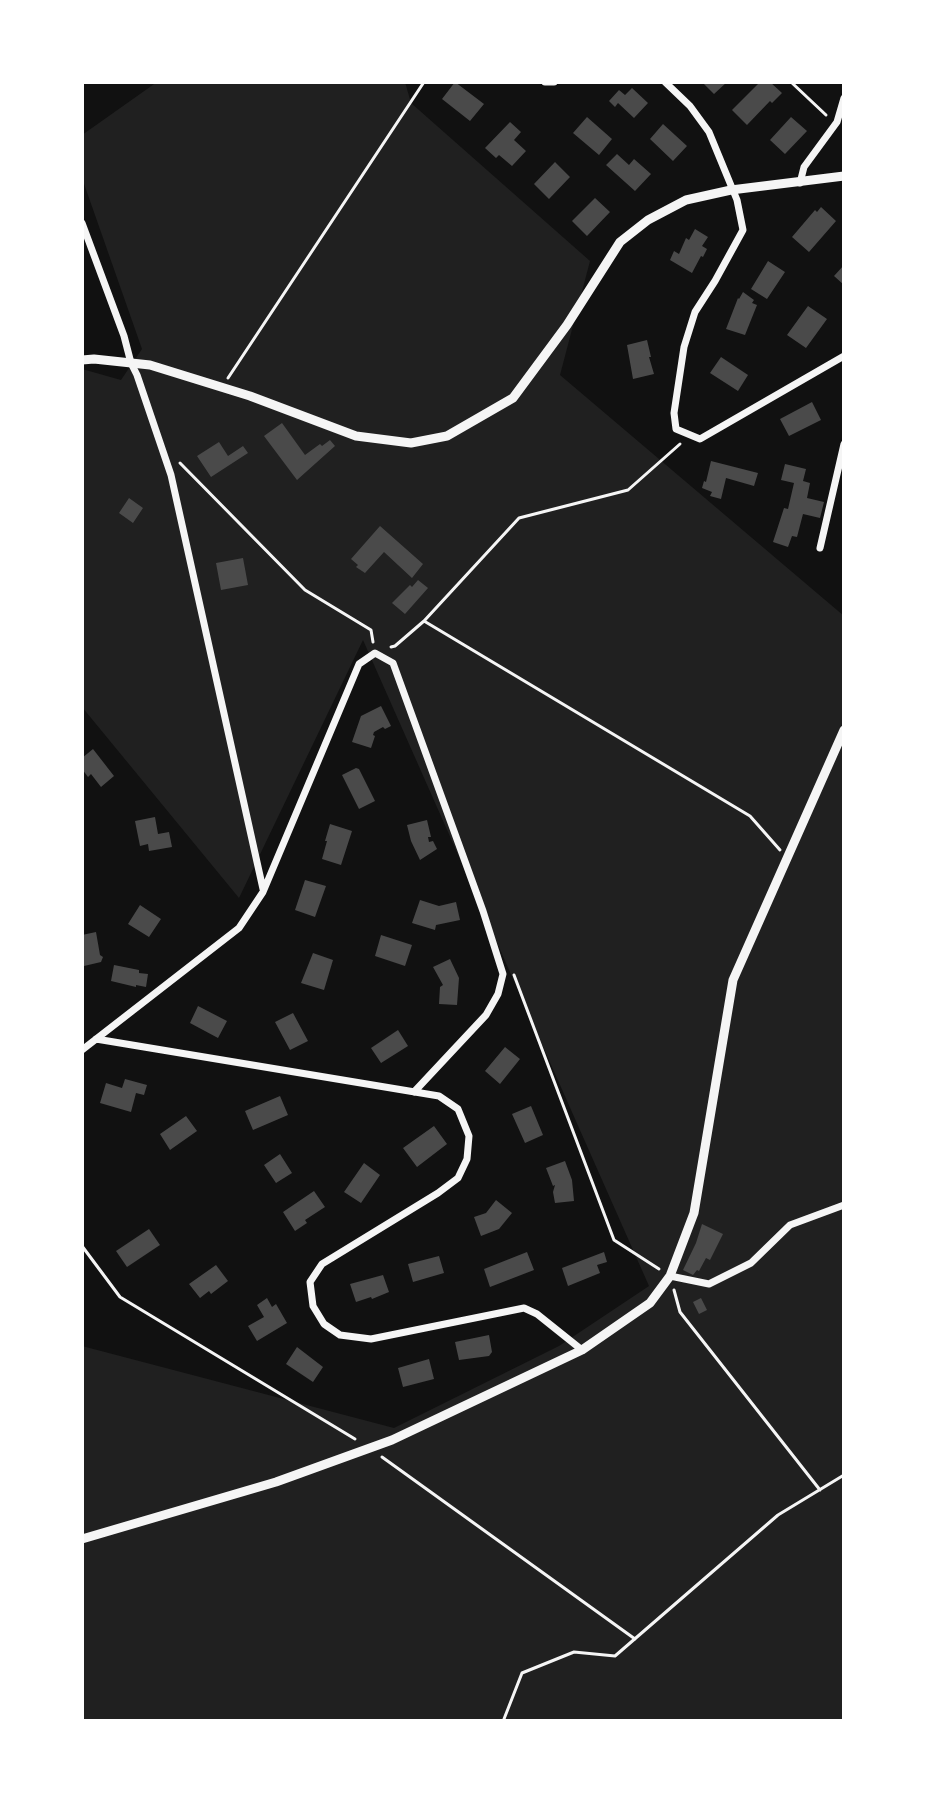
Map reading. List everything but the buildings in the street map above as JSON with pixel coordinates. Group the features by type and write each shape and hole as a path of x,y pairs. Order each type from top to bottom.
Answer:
{"street":[{"path":"545,82 554,82"},
{"path":"665,82 690,106 709,132 737,200 743,230 695,312 684,347 674,413 676,429 700,439 844,356"},
{"path":"800,183 804,167 840,124 844,98"},
{"path":"82,360 150,365 356,436 411,443 447,436 513,398 567,325 620,242 648,220 686,200 731,190 844,176"},
{"path":"82,223 171,475 263,892"},
{"path":"820,548 844,444"},
{"path":"82,1050 239,928 263,892 359,664 375,653 393,663 503,974 498,994 486,1015 414,1092"},
{"path":"82,1539 276,1482 392,1440 582,1350 650,1303 670,1276 694,1213 733,980 844,730"},
{"path":"96,1039 439,1096 458,1109 469,1136 467,1159 458,1178 322,1264 310,1282 313,1306 324,1324 340,1335 371,1339 524,1308 537,1314 582,1350"},
{"path":"670,1276 709,1284 751,1263 790,1225 844,1205"}],"path":[{"path":"222,388 424,82"},
{"path":"791,82 840,124"},
{"path":"160,444 305,590 371,630 375,653 395,646 424,621 519,518 628,490 690,435"},
{"path":"424,621 750,816 787,858"},
{"path":"503,974 513,974 614,1240 670,1276 680,1312 820,1490"},
{"path":"82,1246 120,1297 370,1448 635,1639"},
{"path":"505,1721 522,1673 574,1652 615,1656 778,1515 844,1475"}],"shaded area":[{"path":"157,82 405,82 411,103 590,261 560,375 844,616 844,1721 82,1721 82,1346 394,1428 559,1346 649,1286 363,640 239,898 82,707 82,369 121,380 142,349 82,178 82,135"}]}
